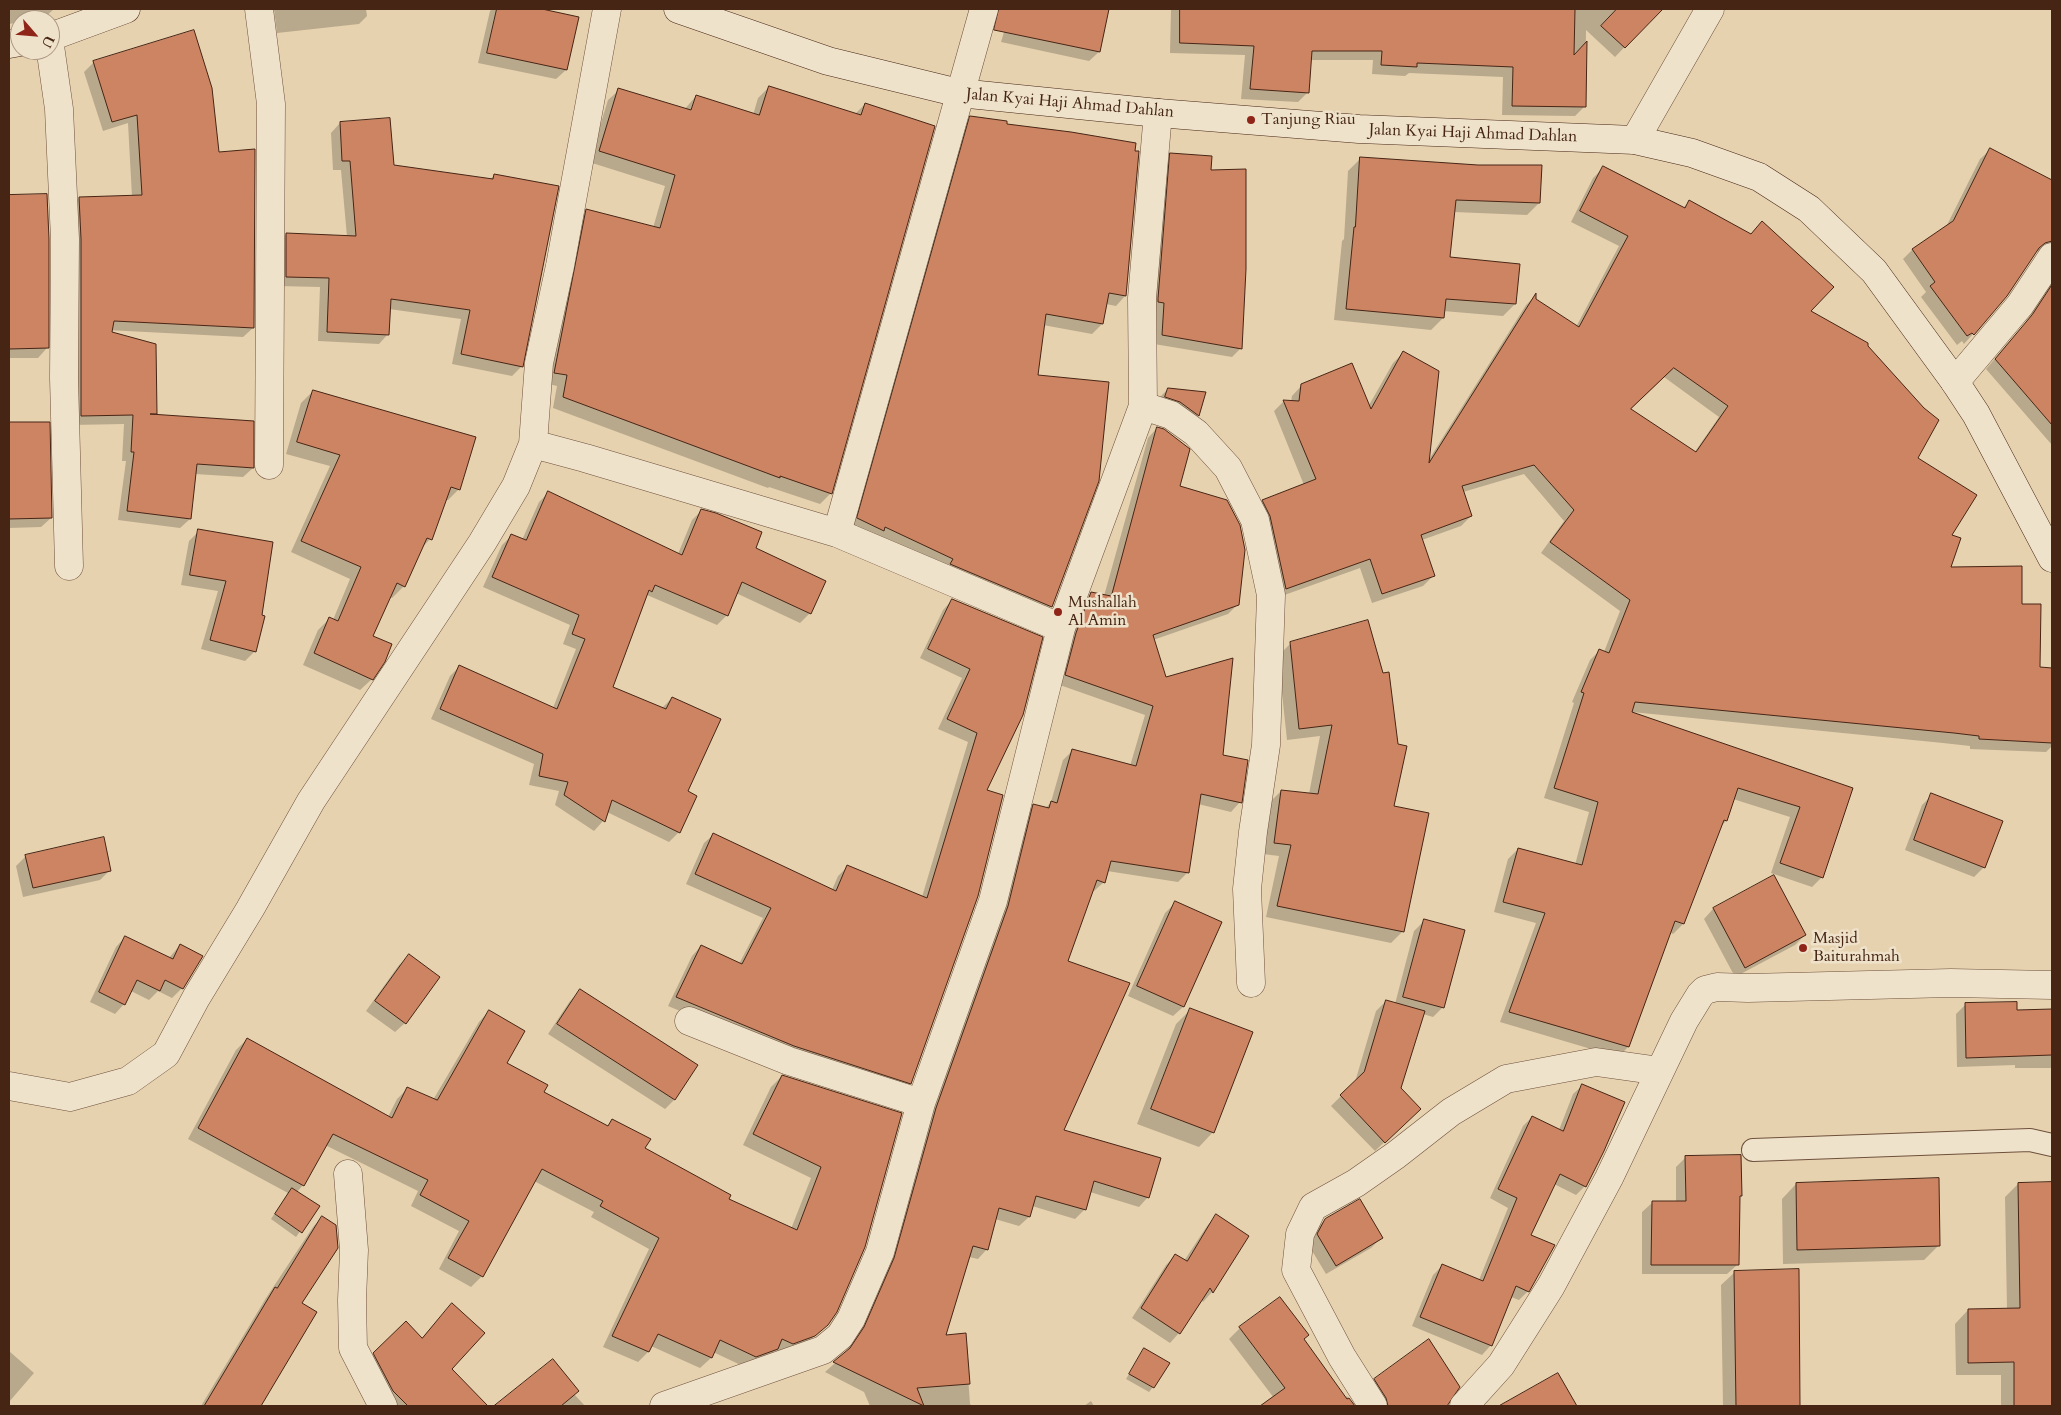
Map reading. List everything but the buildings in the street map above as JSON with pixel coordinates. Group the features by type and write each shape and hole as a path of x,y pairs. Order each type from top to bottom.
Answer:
{"street":[{"path":"60,32 126,9"},
{"path":"259,9 271,104 269,465"},
{"path":"9,1086 70,1097 128,1081 166,1054 196,998 250,909 311,801 482,543 516,486 533,444 539,364 560,266 607,9"},
{"name":"Jalan Kyai Haji Ahmad Dahlan","path":"678,9 828,61 959,94 1158,113 1359,129 1634,140 1692,153 1759,177 1809,209 1874,271 1976,414 2052,558"},
{"path":"836,533 984,9"},
{"path":"1634,140 1710,9"},
{"path":"52,60 59,109 65,239 64,378 69,566"},
{"path":"664,1406 823,1350 840,1336 851,1319 880,1252 921,1104 993,901 1061,628 1143,406 1142,298 1158,113"},
{"path":"1955,382 2020,305 2052,257"},
{"path":"1143,406 1171,415 1196,433 1228,468 1255,520 1271,595 1266,745 1253,832 1247,889 1251,983"},
{"path":"533,444 586,458 836,533 1061,628"},
{"path":"1464,1406 1501,1365 1551,1286 1610,1178 1684,1021 1705,990 1717,987 1748,988 1951,983 2052,985"},
{"path":"689,1021 789,1062 921,1104"},
{"path":"1374,1406 1342,1357 1296,1270 1300,1234 1313,1207 1356,1183 1396,1155 1451,1112 1506,1079 1596,1062 1660,1071"},
{"path":"348,1174 354,1250 353,1348 382,1406"}],"lane":[{"path":"1753,1150 2030,1140 2052,1145"}],"place":[{"name":"Tanjung Riau","path":"1251,120"},
{"name":"Mushallah Al Amin","path":"1058,612"},
{"name":"Masjid Baiturahmah","path":"1803,948"}]}
